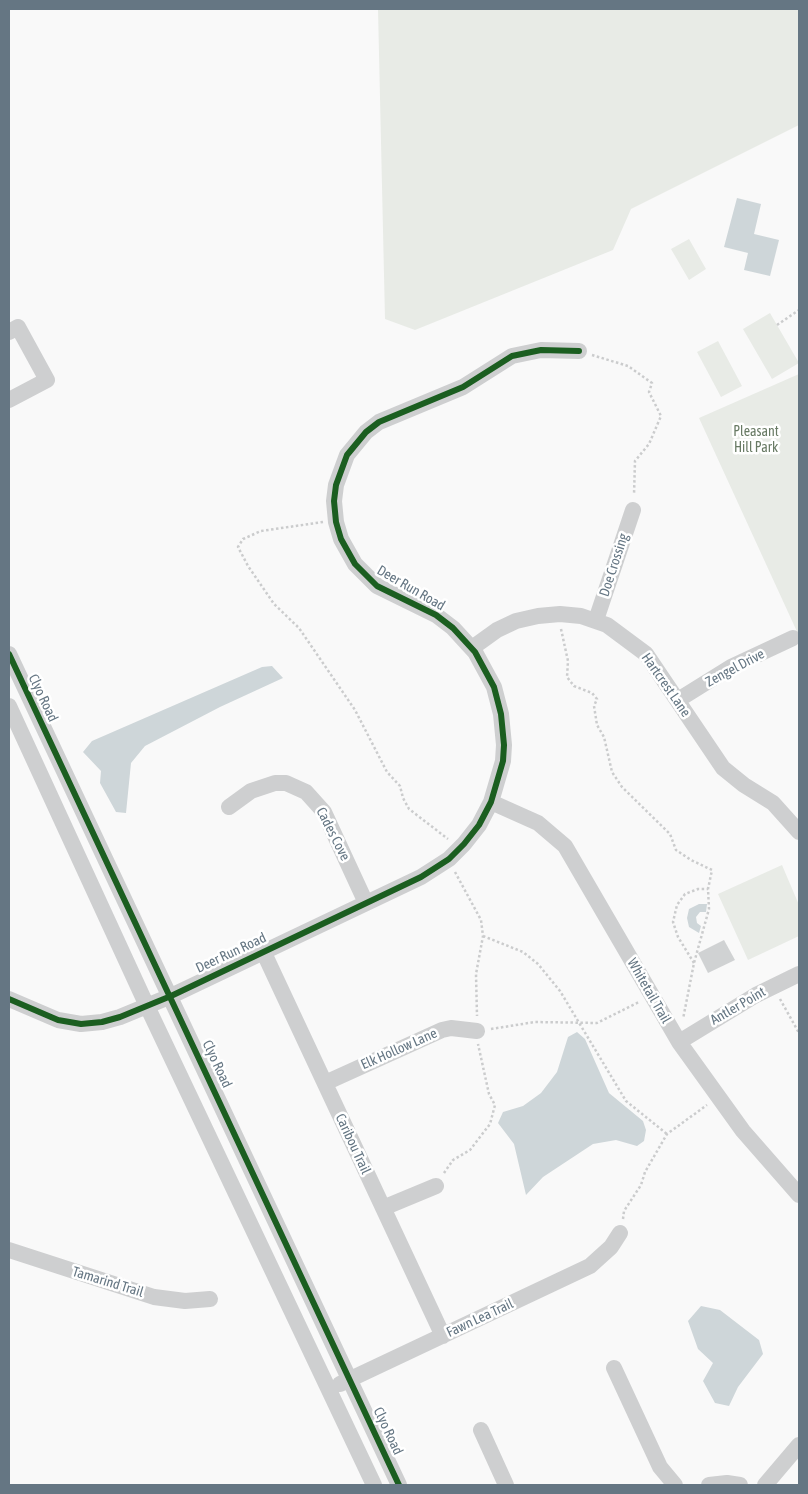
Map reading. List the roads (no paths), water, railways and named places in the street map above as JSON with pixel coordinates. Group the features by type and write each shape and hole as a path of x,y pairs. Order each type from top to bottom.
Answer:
{"street":[{"path":"9,332 18,327 47,380 9,400"},
{"name":"Deer Run Road","path":"9,999 58,1020 81,1024 102,1022 171,996 421,877 449,859 464,844 492,802 503,761 504,745 501,714 494,687 472,648 453,628 436,615 378,586 364,575 346,550 336,522 334,501 341,469 356,442 379,422 463,386 512,356 542,350 579,351"},
{"name":"Doe Crossing","path":"596,620 633,510"},
{"name":"Hartcrest Lane","path":"472,648 496,630 516,621 538,616 560,614 596,620 634,643 646,654 723,768 744,785 773,803 799,832"},
{"name":"Zengel Drive","path":"678,700 731,667 793,638"},
{"name":"Clyo Road","path":"9,654 399,1485"},
{"path":"32,705 10,712 14,732 147,1006 374,1485"},
{"path":"14,732 40,722"},
{"name":"Cades Cove","path":"228,807 251,791 276,783 286,783 306,792 324,812 366,903"},
{"name":"Whitetail Trail","path":"492,802 538,823 557,837 565,846 679,1042 719,1100 754,1144 799,1195"},
{"name":"Caribou Trail","path":"263,951 443,1336"},
{"name":"Antler Point","path":"679,1042 773,986 799,974"},
{"name":"Elk Hollow Lane","path":"325,1083 442,1030 451,1028 477,1031"},
{"path":"384,1208 436,1186"},
{"name":"Fawn Lea Trail","path":"329,1389 590,1266 606,1252 620,1233"},
{"name":"Tamarind Trail","path":"9,1250 154,1296 185,1301 210,1299"},
{"path":"614,1368 660,1467 675,1485"},
{"path":"481,1430 506,1485"},
{"path":"765,1485 799,1444"},
{"path":"709,1485 728,1483 740,1485"}],"park label":[{"name":"Pleasant Hill Park","path":"756,440"}]}
